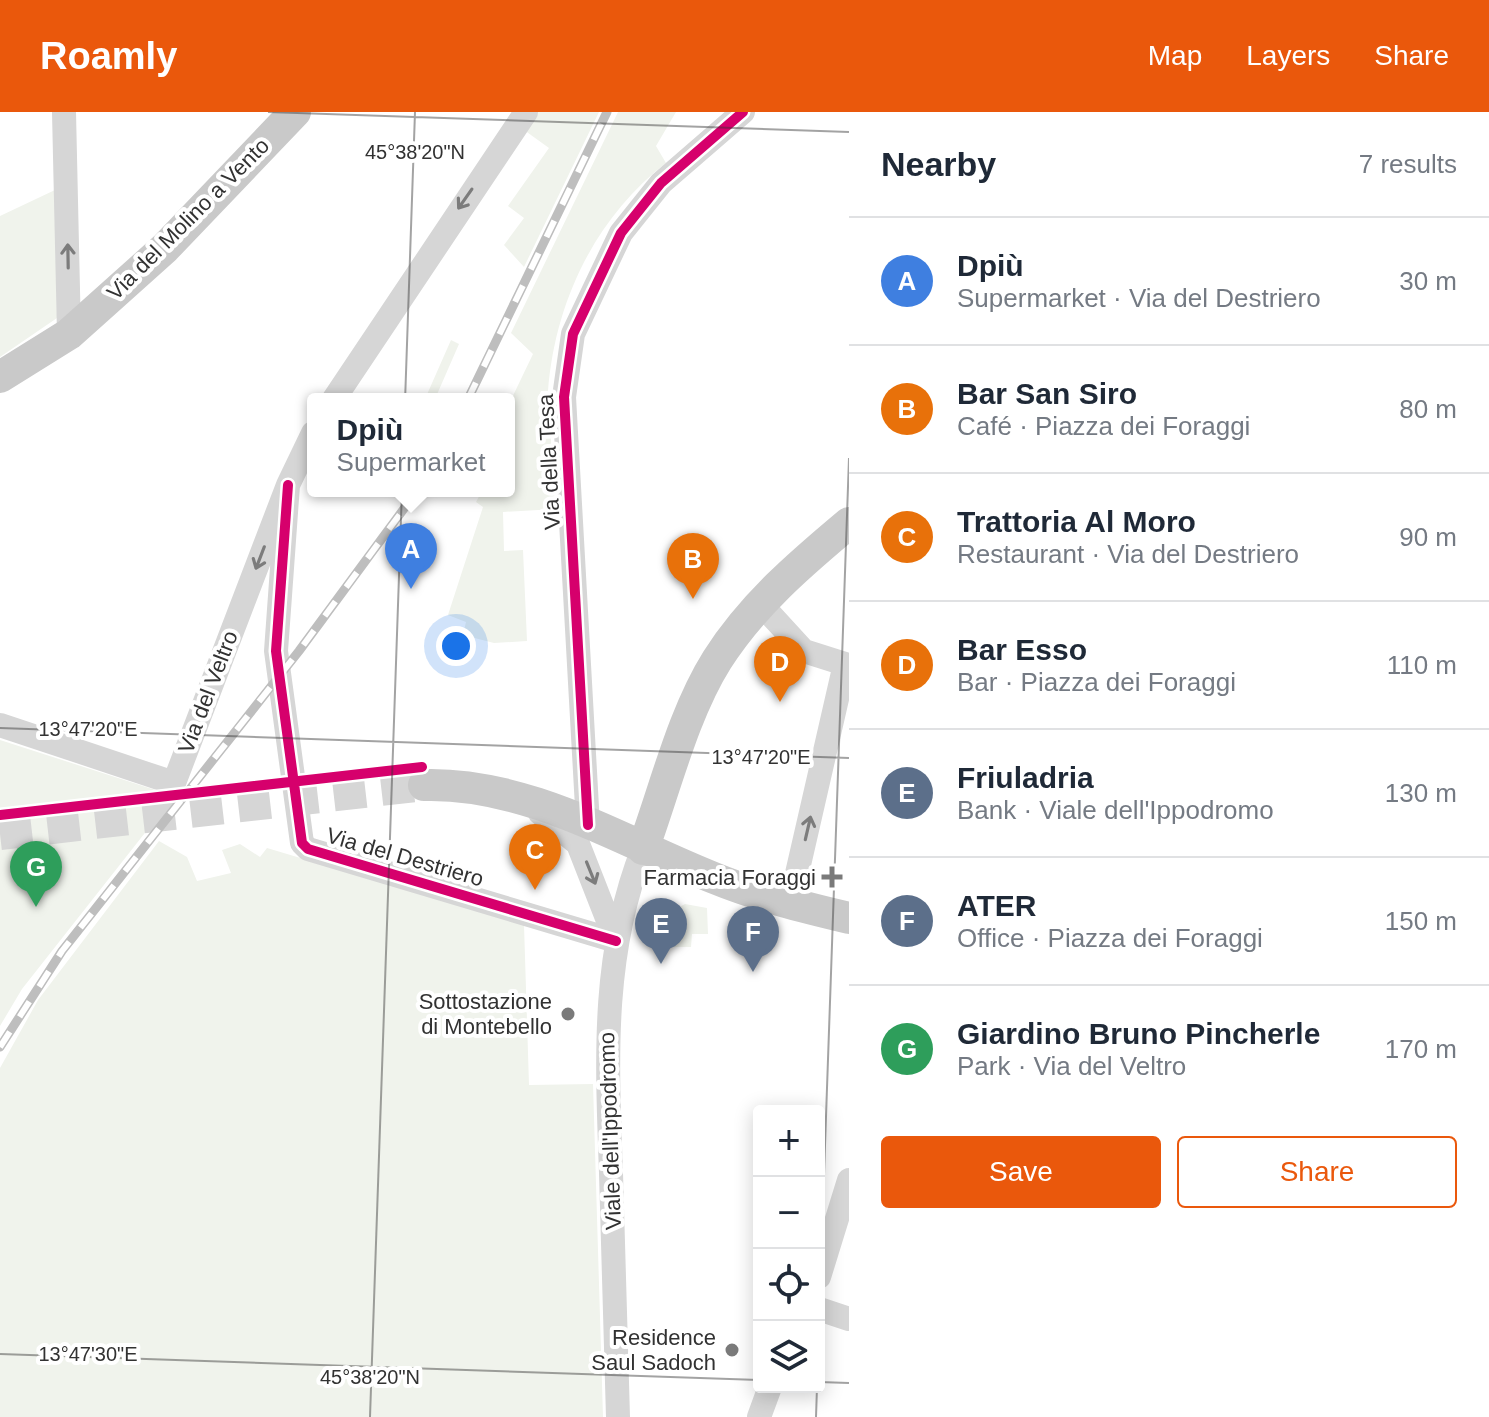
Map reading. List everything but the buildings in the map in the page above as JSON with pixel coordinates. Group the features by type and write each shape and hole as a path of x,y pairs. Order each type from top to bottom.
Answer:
{"main road":[{"name":"Via del Molino a Vento","path":"0,377 69,334 165,248 295,112"},
{"path":"643,849 700,691 716,661 760,603 849,523"},
{"path":"424,785 492,790 588,825 717,880 790,904 849,918"}],"street":[{"path":"64,112 69,334"},
{"path":"338,393 526,112"},
{"name":"Via della Tesa","path":"588,825 564,397 573,334 621,233 639,207 743,112"},
{"name":"Via del Veltro","path":"0,725 174,783 288,485 307,445"},
{"name":"Via del Destriero","path":"288,485 276,651 302,843 308,849 616,941"},
{"path":"760,603 804,651 847,665 790,904"},
{"path":"492,790 535,809 578,844 590,866 616,941"},
{"name":"Viale dell'Ippodromo","path":"618,1417 607,1025 616,941 631,880 643,849"},
{"path":"825,1258 849,1180"},
{"path":"825,1311 849,1319"},
{"path":"759,1417 768,1393"}],"shaded area":[{"path":"538,112 599,112 524,267 504,245 524,218 508,206 549,148 524,130"},
{"path":"618,112 676,112 656,146 666,163 641,185 599,236 583,264 559,326 548,391 541,391 538,398 548,400 556,509 503,512 504,551 523,550 527,641 494,643 463,635 466,622 448,615 483,507 476,502 479,497 515,497 514,393 533,354 511,333"},
{"path":"55,190 57,318 0,357 0,216"},
{"path":"451,340 459,344 438,393 428,393"},
{"path":"0,740 174,796 22,989 0,1026"},
{"path":"159,841 187,857 197,881 231,873 222,850 240,844 260,857 267,848 524,925 529,1085 593,1084 603,1417 0,1417 0,1068 38,1000"},
{"path":"685,904 707,908 708,934 692,934 691,947 662,947 672,911"}],"tunnel":[{"path":"0,834 424,785"}],"railway":[{"path":"471,393 607,112"},
{"path":"0,1047 62,951 299,651 413,497"}],"cycle path":[{"path":"588,825 564,397 573,334 621,233 661,183 743,112"},
{"path":"288,485 276,651 302,843 308,849 616,941"},
{"path":"0,815 422,767"}],"place":[{"name":"Dpiù","path":"411,589"},
{"name":"Bar San Siro","path":"693,599"},
{"name":"Bar Esso","path":"780,702"},
{"name":"Farmacia Foraggi","path":"832,877"},
{"name":"Trattoria Al Moro","path":"535,890"},
{"name":"Giardino Bruno Pincherle","path":"36,907"},
{"name":"Friuladria","path":"661,964"},
{"name":"ATER","path":"753,972"},
{"name":"Sottostazione di Montebello","path":"568,1014"},
{"name":"Residence Saul Sadoch","path":"732,1350"}]}
